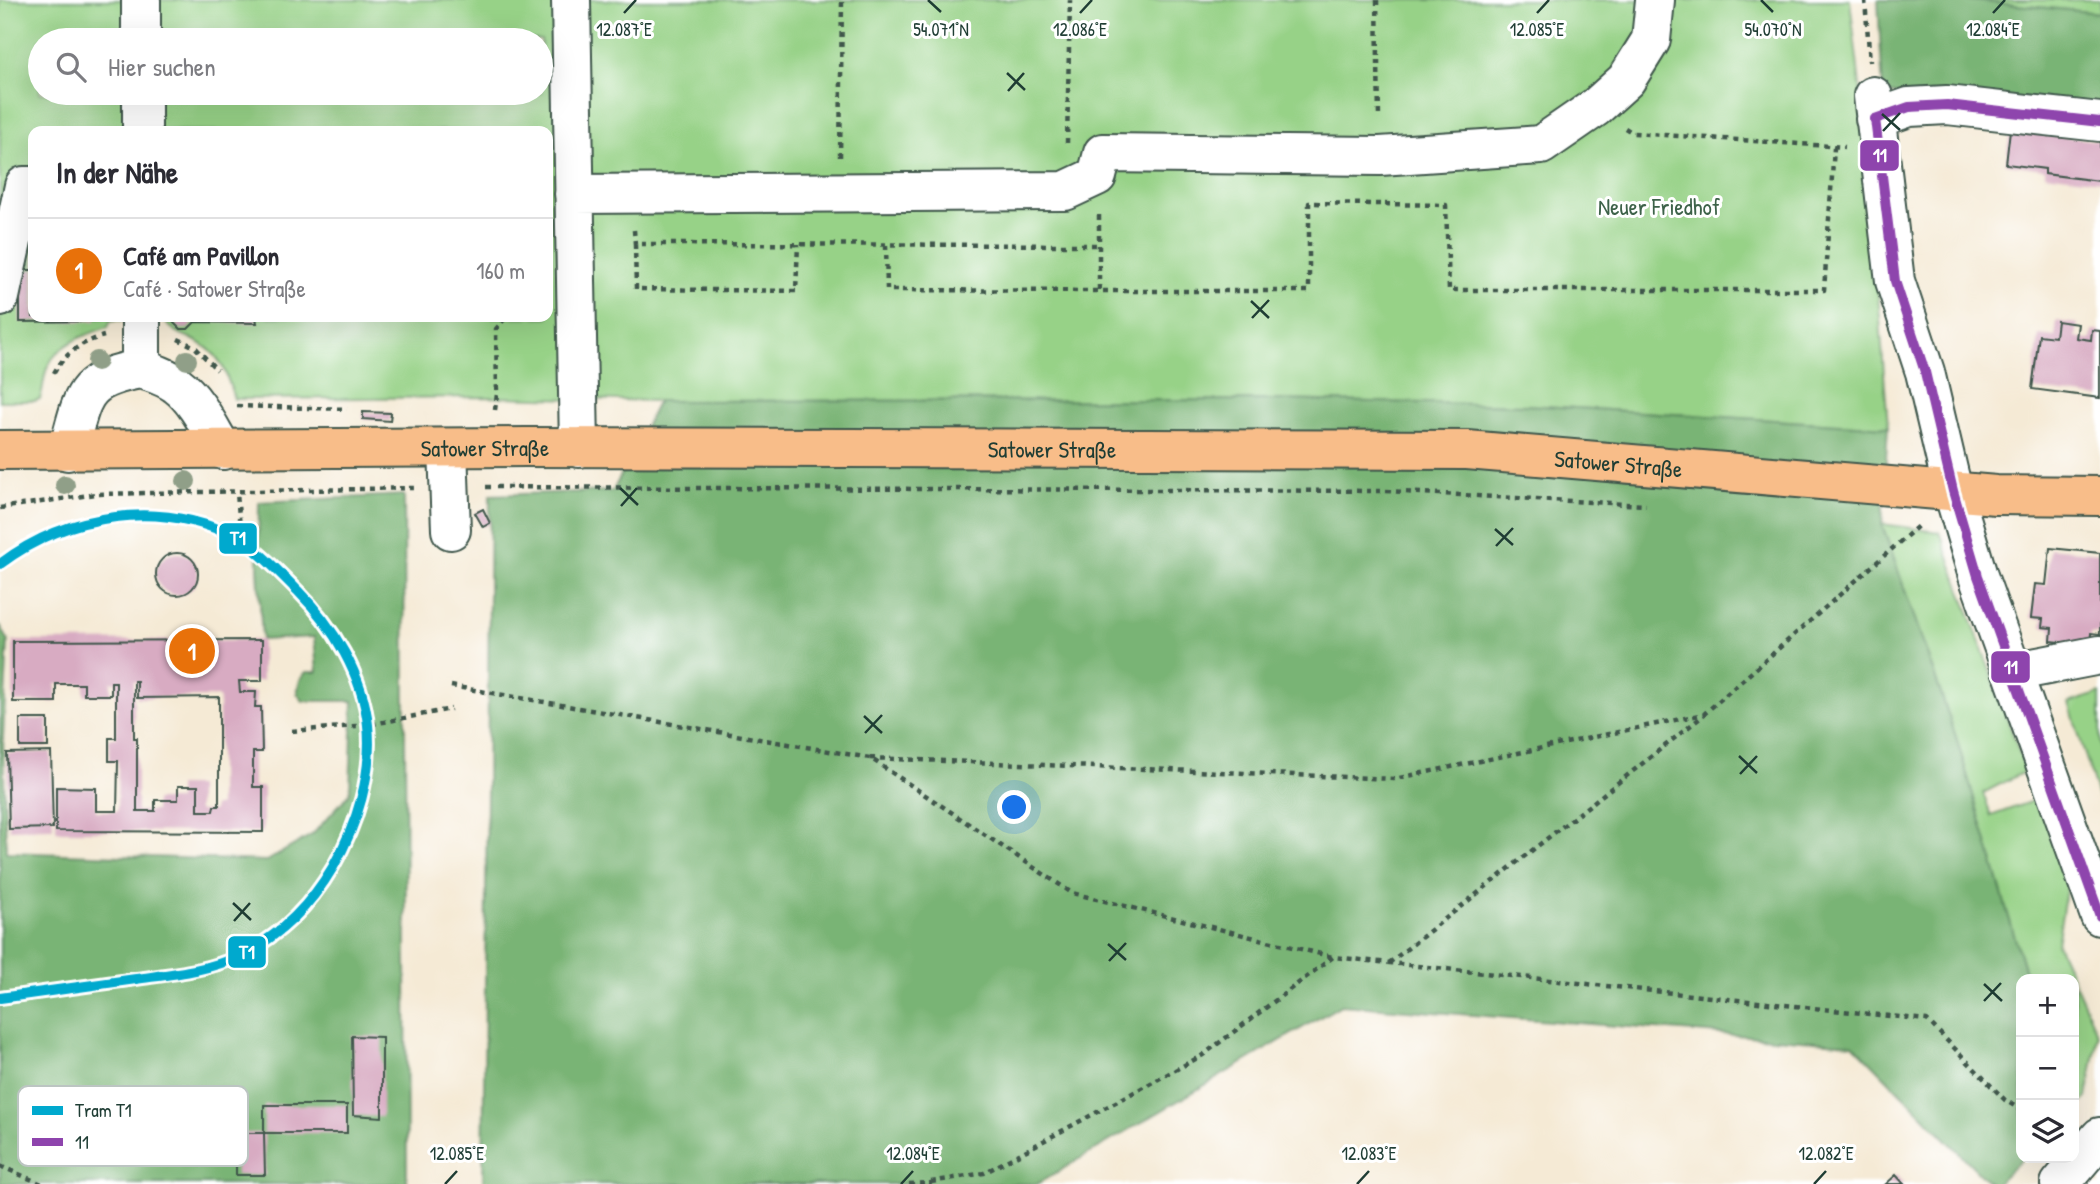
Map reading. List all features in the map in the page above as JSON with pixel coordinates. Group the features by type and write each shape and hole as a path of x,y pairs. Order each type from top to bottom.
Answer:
{"main road":[{"name":"Satower Straße","path":"0,450 1467,450 1957,506 1996,495 2100,496"}],"street":[{"path":"141,0 141,28"},
{"path":"571,0 579,448"},
{"path":"575,194 839,192 1081,184 1103,153 1380,156 1541,145 1596,107 1626,80 1650,40 1654,0"},
{"path":"142,105 142,126"},
{"path":"2100,122 1947,105 1909,107 1875,119 1895,281 1925,372 1957,506 1978,576 2100,916"},
{"path":"0,297 24,186 28,186"},
{"path":"141,324 141,369"},
{"path":"68,451 81,402 95,382 118,373 141,369 178,385 193,402 223,450"},
{"path":"448,448 451,530"},
{"path":"2012,672 2100,655"},
{"path":"2060,1184 2100,1138"}],"path":[{"path":"839,192 842,0"},
{"path":"1070,0 1081,184 1100,245 1099,291"},
{"path":"1377,0 1380,156 1377,204"},
{"path":"1596,107 1633,134 1834,148 1875,119 1865,0"},
{"path":"886,245 887,290 1309,291 1309,203 1446,205 1449,290 1824,290 1834,148"},
{"path":"632,193 636,289 796,292 798,244"},
{"path":"635,244 1100,245"},
{"path":"495,412 496,329 502,322"},
{"path":"141,324 195,347 215,366 219,374"},
{"path":"229,400 234,406 359,409"},
{"path":"0,508 96,494 449,487 1385,491 1648,505"},
{"path":"237,492 241,540 237,551"},
{"path":"1388,963 1704,714 1926,519 1957,506"},
{"path":"451,686 870,758 1394,779 1704,714"},
{"path":"292,731 368,725 451,709"},
{"path":"870,758 1072,893 1333,957 1927,1020 2005,1100 2016,1107"},
{"path":"909,1184 932,1183 984,1172 1203,1055 1333,957"},
{"path":"0,1166 42,1184"}],"green space":[{"name":"Neuer Friedhof","path":"0,0 1850,0 1867,145 1888,427 1526,405 1271,400 658,401 496,397 234,399 216,356 202,344 174,330 166,322 553,322 553,126 28,126 28,322 110,322 108,327 90,333 59,351 46,370 40,399 0,401"},
{"path":"1878,0 1962,0 2100,13 2100,113 1883,93"},
{"path":"1962,0 2100,0 2100,13"},
{"path":"1271,400 1526,405 1888,427 1882,525 1956,737 2026,974 2016,974 2018,1163 1996,1184 1990,1184 1853,1044 1341,1005 1037,1184 483,1184 490,495 613,491 658,401"},
{"path":"404,495 407,1184 0,1184 0,625 8,640 3,737 6,852 267,861 313,834 350,793 353,701 303,701 297,693 300,680 306,672 317,672 314,637 262,640 258,568 259,502"},
{"path":"1882,524 1940,532 2026,771 1983,793 1991,816 2038,799 2069,872 2057,944 2071,974 2026,974 1956,737"},
{"path":"2100,693 2100,803 2069,703"},
{"path":"2079,992 2098,1035 2087,1098 2079,1105"}],"building":[{"path":"2010,130 2100,141 2100,181 2045,174 2045,169 2006,164"},
{"path":"20,270 28,270 28,322 20,322"},
{"path":"2057,321 2078,324 2076,338 2091,340 2092,330 2100,331 2100,398 2032,389 2039,335 2055,337"},
{"path":"173,322 195,322 188,329 180,329"},
{"path":"195,322 257,322 257,323"},
{"path":"363,412 391,413 390,421 363,419"},
{"path":"483,509 490,523 483,527 475,513"},
{"path":"2050,548 2100,553 2100,634 2091,633 2090,645 2051,641 2052,628 2042,627 2043,619 2031,618 2035,584 2046,585"},
{"path":"177,553 192,559 198,574 192,589 177,595 162,589 156,574 162,559"},
{"path":"262,640 262,681 239,681 240,692 256,692 255,707 261,707 262,752 253,752 253,787 263,787 263,832 56,831 56,787 96,788 96,811 117,811 118,761 109,761 109,738 116,738 116,682 111,682 111,695 84,695 84,684 56,684 56,702 13,702 13,641","holes":["134,681 137,681 137,698 219,697 219,806 214,806 213,811 198,811 198,786 178,786 178,800 155,800 155,811 137,811 137,738 134,738"]},
{"path":"20,719 48,719 48,747 20,747"},
{"path":"51,752 53,828 9,829 7,753"},
{"path":"352,1036 382,1037 382,1117 353,1115"},
{"path":"264,1105 347,1105 347,1133 264,1133"},
{"path":"248,1133 264,1133 265,1175 236,1175 236,1166 248,1166"},
{"path":"1896,1175 1904,1184 1886,1184"}],"tram line":[{"name":"T1","path":"0,564 55,533 116,517 147,515 178,518 209,526 239,539 262,556 298,591 334,636 360,688 369,743 361,799 342,851 315,895 293,919 268,939 239,956 202,969 0,998"}],"transit line":[{"name":"11","path":"2100,122 1947,105 1909,107 1875,119 1895,281 1925,372 1953,491 1978,576 2100,916"}],"place":[{"name":"Café am Pavillon","path":"192,651"}]}
